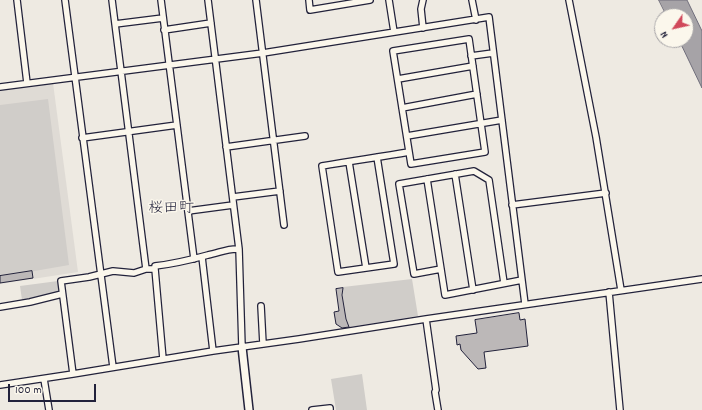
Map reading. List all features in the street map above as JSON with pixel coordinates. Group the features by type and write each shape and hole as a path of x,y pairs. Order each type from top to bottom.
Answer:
{"street":[{"path":"17,0 27,83"},
{"path":"65,0 113,367"},
{"path":"112,0 146,269"},
{"path":"161,0 194,259"},
{"path":"208,0 239,249 242,347 249,410 244,410"},
{"path":"256,0 284,225"},
{"path":"309,0 310,10 370,0"},
{"path":"388,0 394,32"},
{"path":"423,0 421,9 423,28"},
{"path":"472,0 476,20"},
{"path":"569,0 596,137 621,290"},
{"path":"0,87 263,53 489,17 525,304"},
{"path":"115,24 163,18"},
{"path":"164,30 211,23"},
{"path":"469,38 473,66 485,152 411,164 393,50 469,38"},
{"path":"471,56 493,53"},
{"path":"398,78 473,66"},
{"path":"402,108 477,94"},
{"path":"407,136 502,120"},
{"path":"82,138 177,125"},
{"path":"226,147 305,136"},
{"path":"377,157 394,264 338,272 322,166 349,162 377,157 409,152"},
{"path":"349,162 366,268"},
{"path":"441,269 414,274 399,184 474,171 488,180 504,283"},
{"path":"455,174 473,290"},
{"path":"427,179 445,295 522,280"},
{"path":"233,197 280,191"},
{"path":"512,205 606,194"},
{"path":"188,211 233,205"},
{"path":"163,359 155,266 174,264 231,248 239,249"},
{"path":"202,257 213,351"},
{"path":"73,374 61,281 112,271 134,273 146,269 155,269"},
{"path":"0,385 213,351 702,279"},
{"path":"610,292 620,410"},
{"path":"0,307 30,302 62,294"},
{"path":"261,306 263,344"},
{"path":"426,319 438,410"},
{"path":"44,379 49,410"},
{"path":"312,410 330,408 330,410"}],"shaded area":[{"path":"659,0 687,0 691,8 663,8"},
{"path":"694,14 702,31 702,88 683,48 694,48"},
{"path":"53,83 78,272 0,284 0,89"},
{"path":"48,99 69,265 0,277 0,105"},
{"path":"412,279 418,316 349,327 344,307 343,287"},
{"path":"58,281 59,288 57,292 22,300 20,286"},
{"path":"362,374 367,410 336,410 331,379"}],"building":[{"path":"32,271 33,278 0,283 0,276"},
{"path":"343,288 342,295 346,319 349,327 342,328 336,324 334,312 339,311 336,289"},
{"path":"519,313 520,320 525,319 528,346 484,352 486,368 478,369 461,350 460,344 457,345 456,336 477,333 475,320"}],"district":[{"name":"桜田町","path":"171,210"}]}
